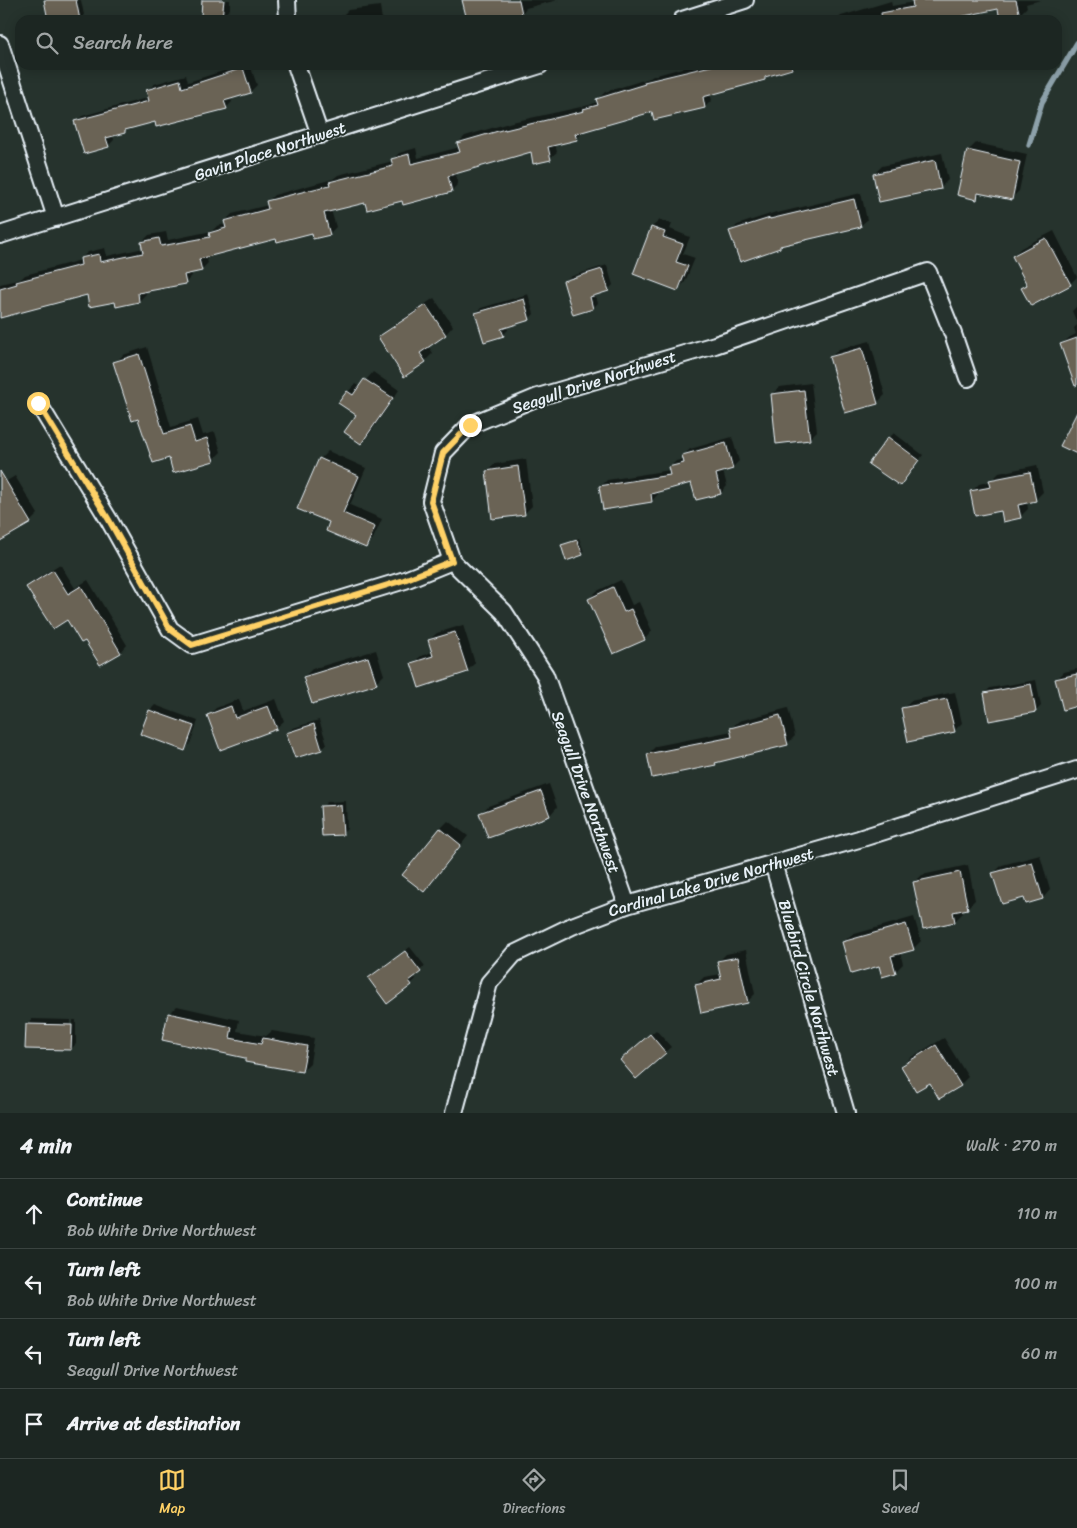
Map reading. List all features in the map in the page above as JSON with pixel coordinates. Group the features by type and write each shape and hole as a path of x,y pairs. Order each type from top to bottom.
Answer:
{"street":[{"path":"287,0 288,15"},
{"path":"691,15 710,5 745,0"},
{"path":"0,44 56,218"},
{"path":"298,70 320,135"},
{"name":"Gavin Place Northwest","path":"0,235 524,70"},
{"name":"Seagull Drive Northwest","path":"627,905 544,675 504,612 452,561 431,501 443,453 470,425 538,397 715,344 928,272 954,334 968,378"},
{"path":"38,403 109,520 170,629 192,645 404,580 452,561"},
{"name":"Cardinal Lake Drive Northwest","path":"454,1113 489,983 514,954 572,926 627,905 859,839 1077,770"},
{"name":"Bluebird Circle Northwest","path":"773,863 846,1113"}],"building":[{"path":"44,0 76,0 79,15 47,15"},
{"path":"202,0 224,0 222,15 201,15"},
{"path":"462,0 519,0 522,14 518,15 466,15"},
{"path":"912,0 1016,0 1020,15 999,15 998,9 969,15 881,15 881,13 913,7"},
{"path":"237,70 244,70 251,93 224,101 227,109 156,127 155,122 125,130 125,133 106,138 109,147 84,154 74,121 149,101 146,90 180,80 182,88"},
{"path":"694,70 789,70 765,77 765,80 703,97 705,108 654,120 652,112 575,134 577,140 548,147 551,160 533,164 531,152 448,176 452,192 403,205 402,201 367,210 365,203 324,213 330,235 313,239 312,233 277,242 276,239 199,259 202,271 184,275 186,284 138,293 139,302 116,307 115,302 89,307 87,295 0,318 0,289 17,284 16,282 81,265 80,258 99,254 100,262 143,253 141,242 159,238 161,246 210,237 209,233 226,228 224,221 268,209 266,201 330,185 329,182 393,166 391,159 409,154 411,164 460,152 457,143 505,129 584,111 583,109 598,105 596,99 645,84 644,82"},
{"path":"967,150 1020,162 1012,200 978,193 977,200 957,195"},
{"path":"935,160 941,189 879,202 873,174"},
{"path":"854,199 861,227 780,246 780,248 740,262 729,231 770,218"},
{"path":"651,227 665,232 663,237 683,244 676,262 688,266 678,291 633,274"},
{"path":"1046,238 1071,285 1031,306 1021,288 1027,285 1012,256"},
{"path":"602,269 609,291 590,297 593,309 573,315 563,281"},
{"path":"524,299 530,320 501,329 504,336 484,342 475,313"},
{"path":"426,305 446,335 420,353 426,362 404,377 378,337"},
{"path":"1077,338 1077,385 1075,386 1060,344"},
{"path":"862,348 878,404 845,413 829,357"},
{"path":"139,354 164,434 190,426 195,442 207,438 214,461 173,473 169,458 153,463 138,419 132,421 113,362"},
{"path":"364,379 393,398 361,444 344,432 356,415 338,403 347,391 353,395"},
{"path":"804,390 810,440 776,444 771,394"},
{"path":"1077,412 1077,454 1060,446"},
{"path":"888,437 919,460 900,486 868,464"},
{"path":"726,443 733,469 716,474 721,494 696,500 691,483 651,494 652,502 603,510 599,486 670,475 668,467 684,463 682,455"},
{"path":"319,458 359,476 343,513 375,527 366,548 326,531 329,522 297,509"},
{"path":"518,466 525,515 492,519 486,471"},
{"path":"0,471 31,523 0,541"},
{"path":"1030,472 1036,501 1018,505 1021,518 1003,522 1001,511 975,516 970,491 991,487 989,480"},
{"path":"577,540 583,555 566,561 561,545"},
{"path":"53,570 68,594 81,586 121,653 100,665 85,641 81,643 67,620 53,629 26,587"},
{"path":"613,587 624,612 631,609 645,640 613,654 588,599"},
{"path":"455,632 468,672 419,688 411,663 433,656 428,640"},
{"path":"368,657 377,684 312,704 303,677"},
{"path":"1077,674 1077,706 1063,710 1055,679"},
{"path":"1031,684 1036,712 989,721 984,693"},
{"path":"947,699 955,732 908,742 901,708"},
{"path":"231,706 235,718 268,706 277,729 220,750 207,715"},
{"path":"149,710 194,726 185,751 140,734"},
{"path":"780,715 788,745 715,763 716,765 652,778 647,754 732,737 730,728"},
{"path":"314,724 322,750 295,758 286,733"},
{"path":"541,791 550,816 488,838 479,813"},
{"path":"341,805 343,835 322,836 320,806"},
{"path":"440,828 461,845 424,892 402,875"},
{"path":"1032,862 1043,899 1026,904 1024,898 1002,904 992,873"},
{"path":"960,872 968,909 953,912 955,922 923,929 913,882"},
{"path":"906,924 914,950 891,956 896,973 882,977 879,966 851,974 842,942"},
{"path":"405,951 421,972 409,981 412,985 387,1004 368,978"},
{"path":"738,957 748,1003 701,1013 695,985 721,979 717,961"},
{"path":"168,1013 232,1027 230,1038 261,1044 263,1038 307,1046 302,1072 245,1062 245,1058 162,1040"},
{"path":"26,1024 72,1025 71,1050 25,1049"},
{"path":"650,1034 666,1053 636,1079 620,1060"},
{"path":"936,1045 961,1086 939,1099 930,1083 916,1091 901,1066"}],"waterway":[{"path":"1062,68 1077,43"},
{"path":"1029,145 1042,102 1061,70"}],"route":[{"path":"38,403 109,520 170,629 192,645 404,580 452,561 431,501 443,453 470,425"}]}
